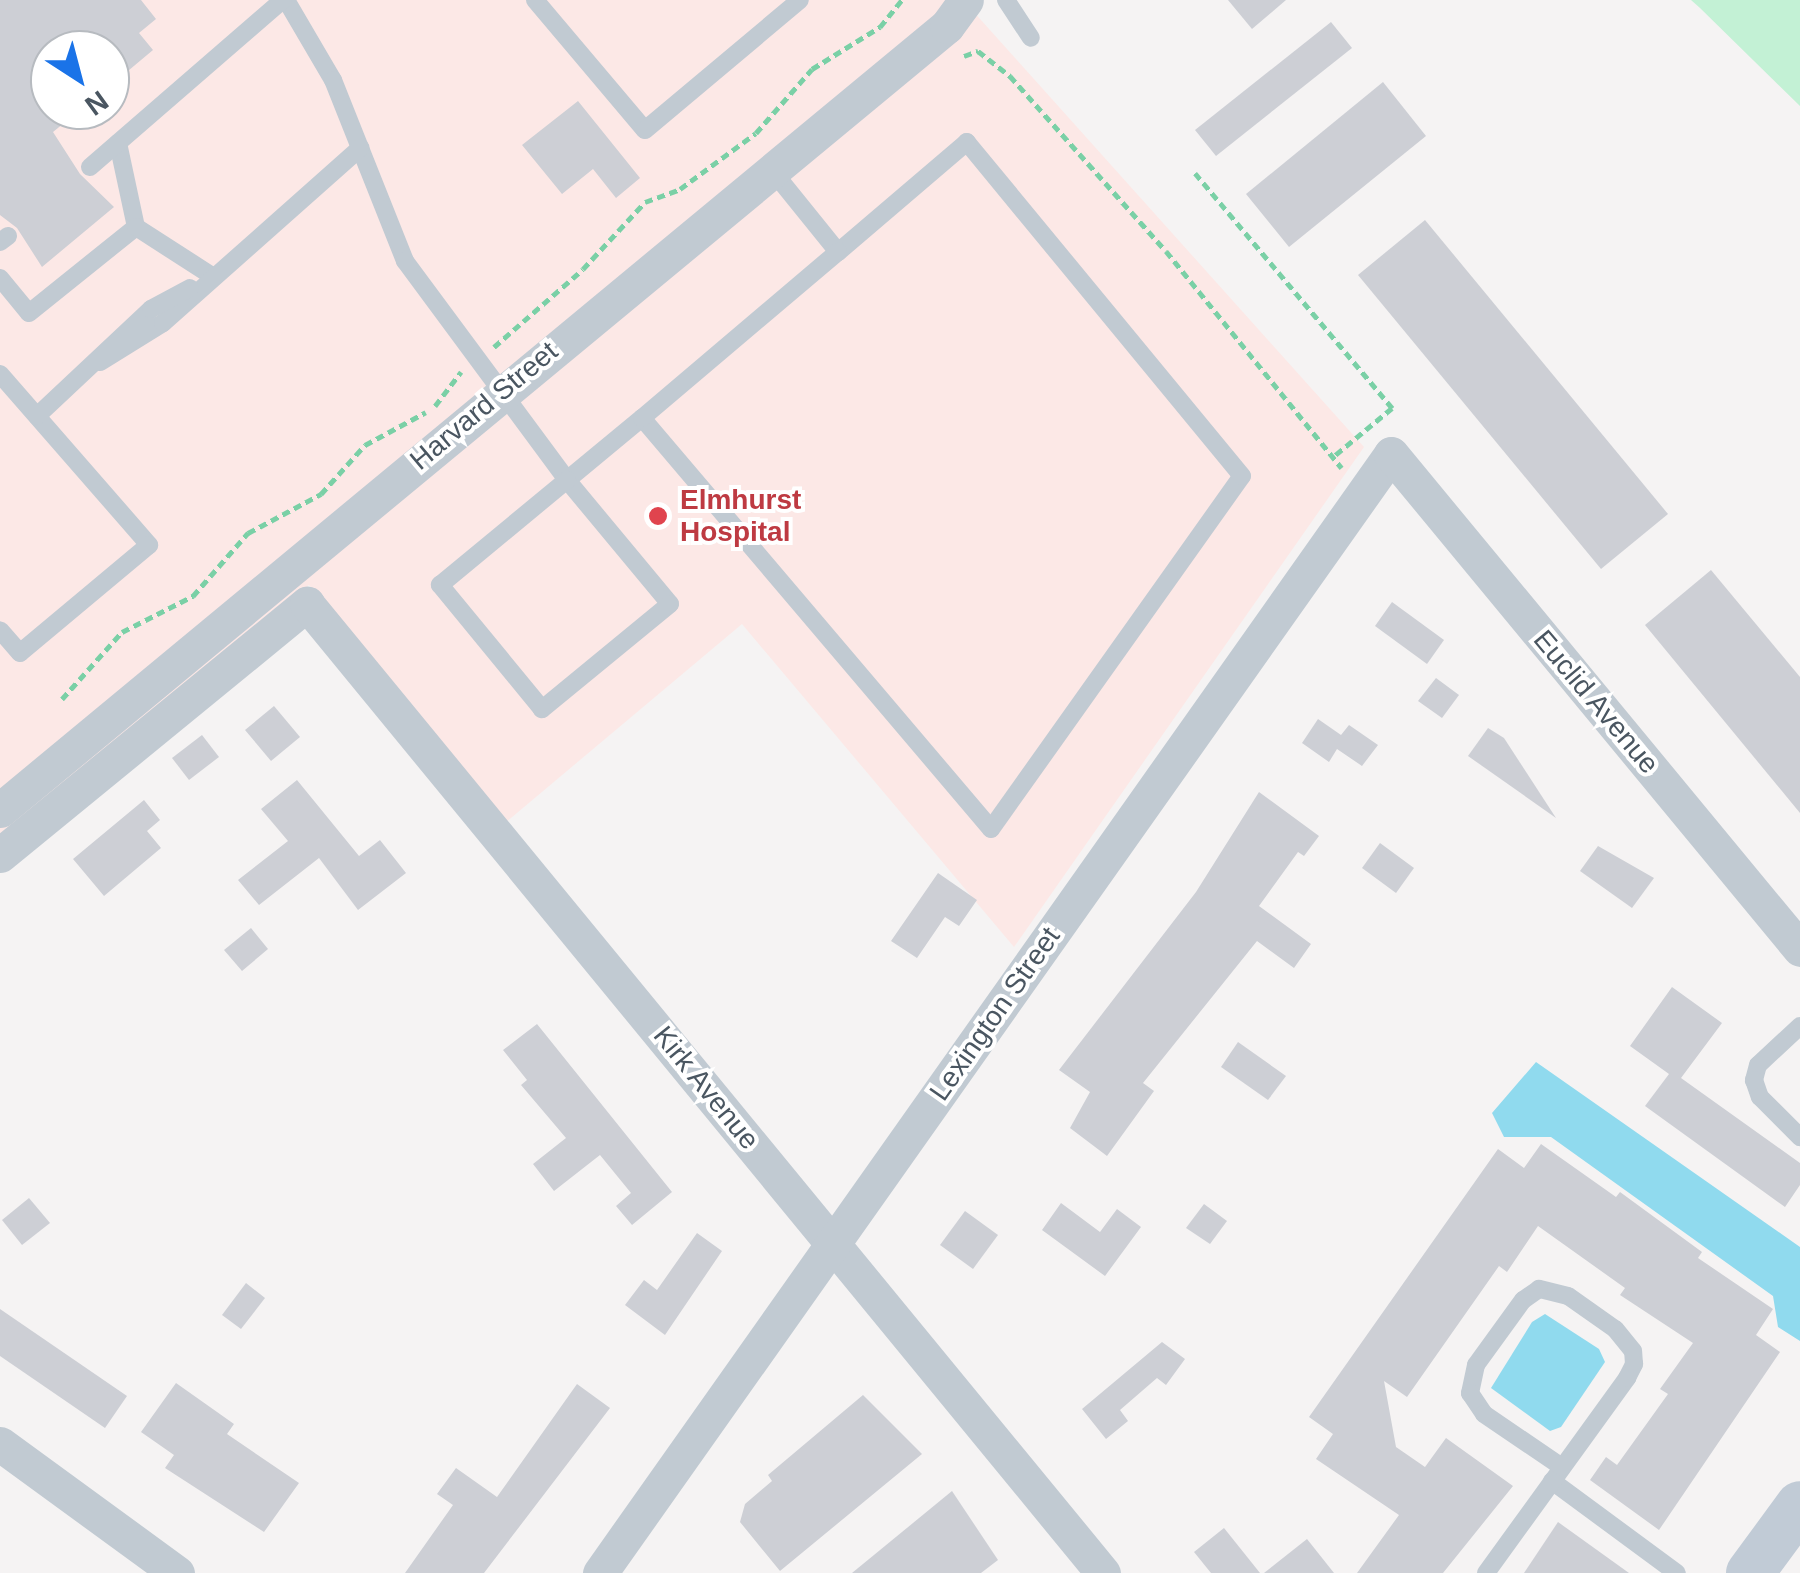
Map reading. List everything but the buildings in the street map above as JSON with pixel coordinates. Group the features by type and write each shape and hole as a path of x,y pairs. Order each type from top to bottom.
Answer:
{"main road":[{"path":"1750,1573 1800,1505"}],"street":[{"name":"Harvard Street","path":"0,810 947,26 966,0"},
{"name":"Lexington Street","path":"600,1573 1391,454"},
{"name":"Euclid Avenue","path":"1391,454 1800,950"},
{"name":"Kirk Avenue","path":"0,855 307,604 833,1243 1093,1569"},
{"path":"0,1444 177,1573"}],"lane":[{"path":"90,167 284,0 333,80 405,261 498,394 568,480 670,604 542,709 440,585 568,480 642,418 966,142 1242,476 992,829 642,418"},
{"path":"536,0 644,130 800,0"},
{"path":"1006,0 1031,38"},
{"path":"118,143 136,226 212,276"},
{"path":"37,416 100,362 163,323 360,148"},
{"path":"770,169 838,252"},
{"path":"0,278 28,313 136,226"},
{"path":"0,374 149,545 20,653 0,630"},
{"path":"1800,1026 1758,1065 1754,1080 1760,1097 1800,1137"},
{"path":"1486,1573 1557,1474 1628,1378 1634,1351 1615,1329 1568,1296 1538,1289 1476,1365 1470,1393 1484,1414 1557,1474 1678,1573"}],"path":[{"path":"954,60 978,52 1010,76 1166,251 1363,494"},
{"path":"1195,173 1392,408 1333,457"}],"shaded area":[{"name":"Elmhurst Hospital","path":"0,0 963,0 1364,447 1014,947 742,624 505,823 309,585 0,840"}],"green space":[{"path":"1691,0 1800,0 1800,106 1700,8"}],"water":[{"path":"1536,1062 1800,1247 1800,1341 1778,1327 1773,1296 1551,1137 1504,1137 1492,1113"},
{"path":"1545,1314 1599,1349 1605,1362 1561,1427 1550,1431 1491,1388 1532,1322"}],"place":[{"name":"Elmhurst Hospital","path":"658,516"}]}
